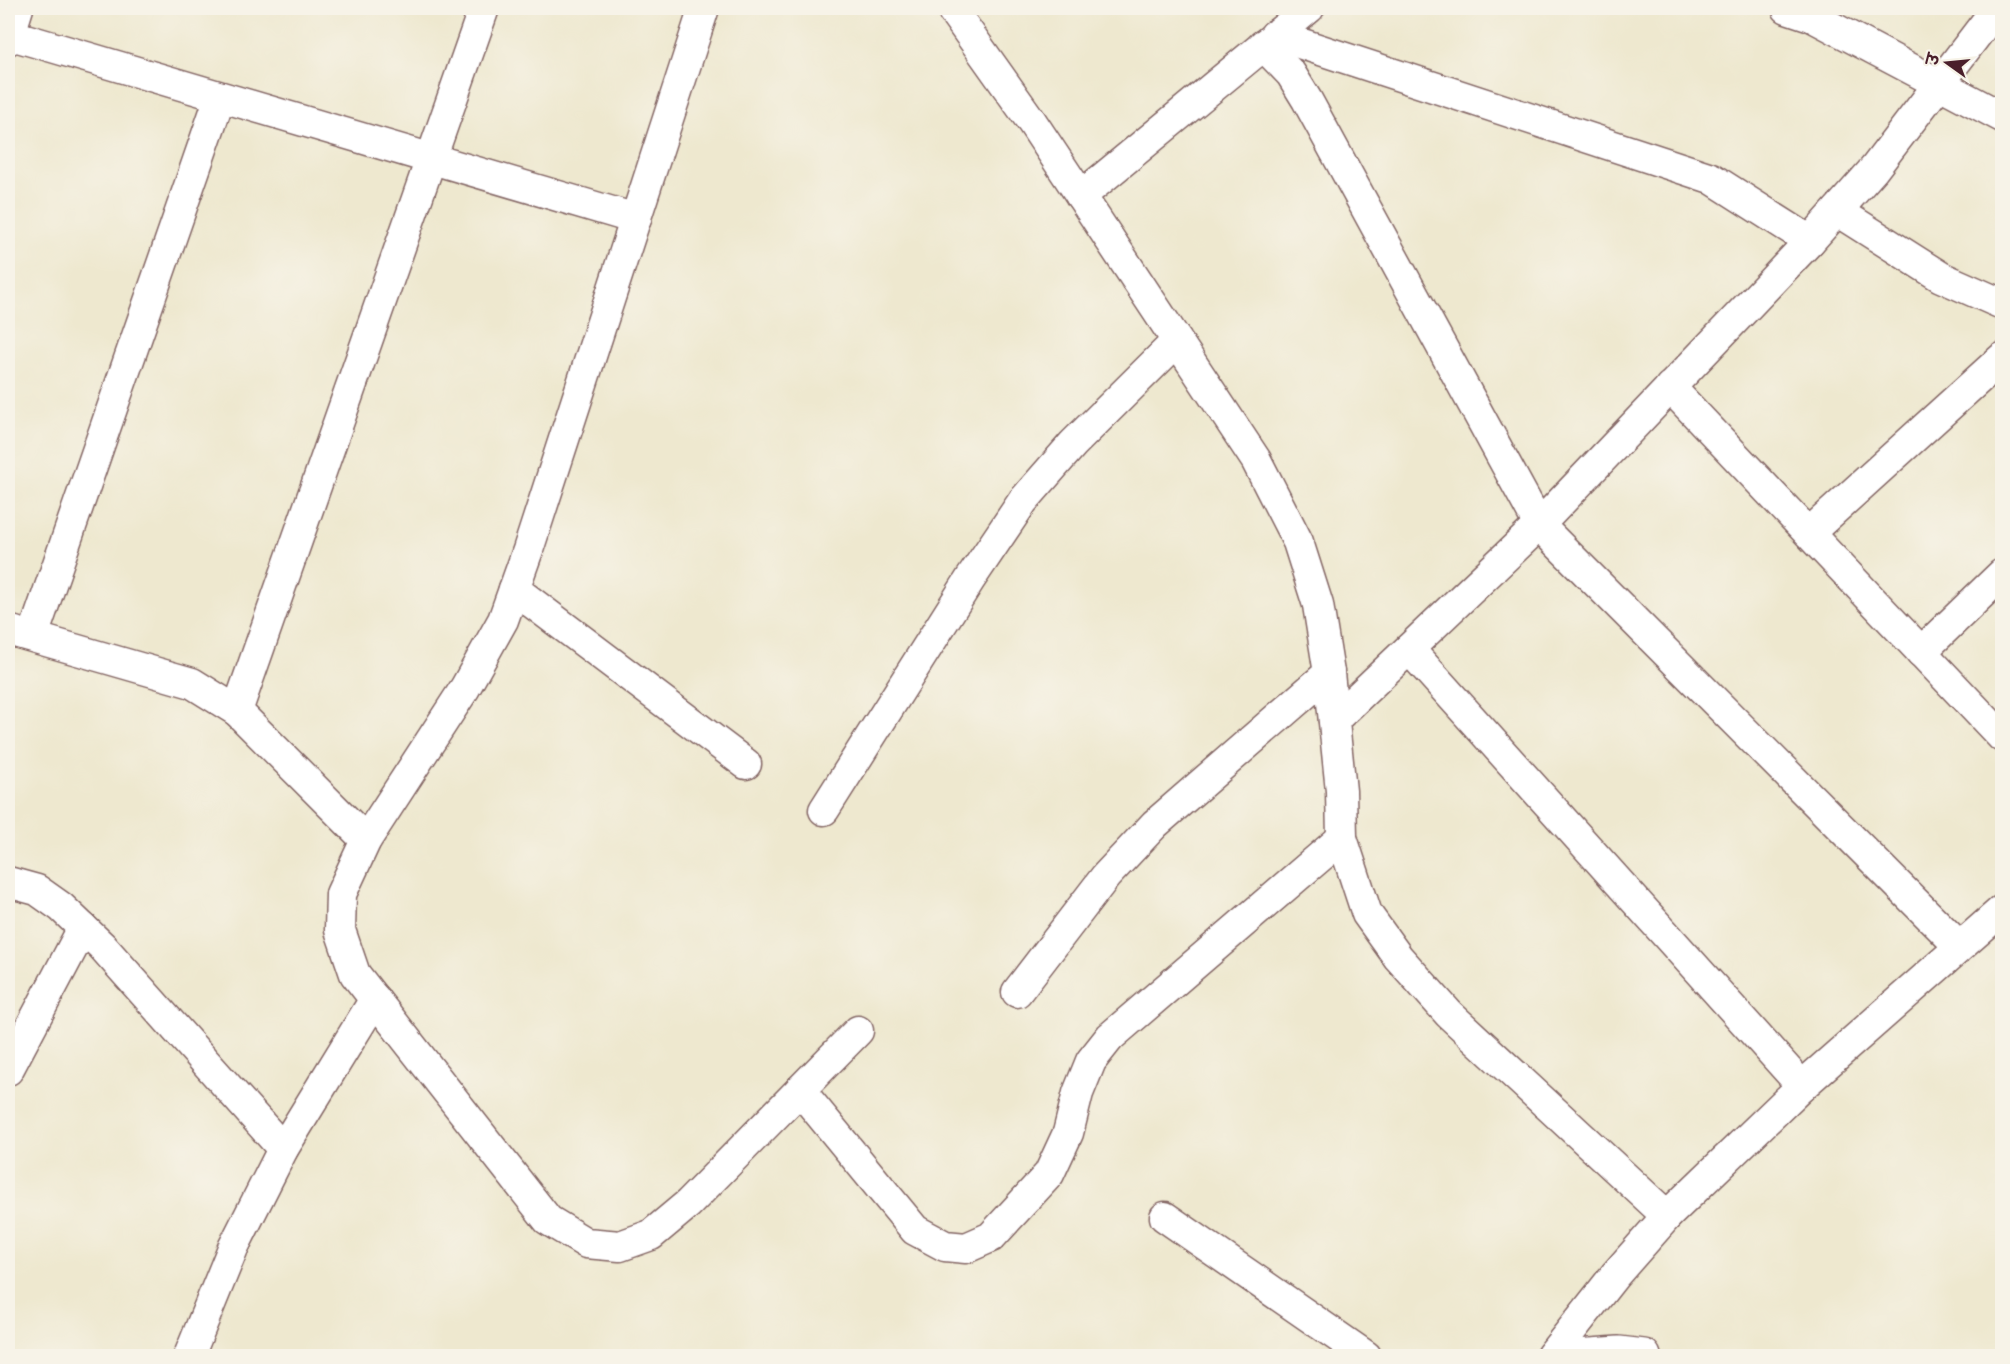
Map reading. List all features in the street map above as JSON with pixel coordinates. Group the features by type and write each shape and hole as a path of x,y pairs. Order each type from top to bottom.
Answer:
{"street":[{"path":"237,711 484,8"},
{"path":"704,8 503,620 465,688 366,840 341,894 340,930 355,974 548,1220 586,1243 620,1246 651,1235 688,1204 858,1031"},
{"path":"1081,196 1309,8"},
{"path":"1787,8 1811,16 2002,117"},
{"path":"1334,720 1539,525 1810,241 1874,169 1997,8"},
{"path":"958,10 1256,460 1298,542 1318,605 1329,673 1341,791 1342,838 1367,914 1398,957 1449,1014 1667,1216"},
{"path":"11,29 220,97 636,219"},
{"path":"1269,40 1711,178 1810,241"},
{"path":"1269,40 1307,100 1539,525 1959,946"},
{"path":"220,97 20,633 192,683 237,711 366,840"},
{"path":"1837,211 1941,276 2002,304"},
{"path":"825,810 964,588 1023,501 1073,444 1177,341"},
{"path":"1809,533 2002,358"},
{"path":"1671,387 2002,737"},
{"path":"1921,652 2002,574"},
{"path":"514,588 747,764"},
{"path":"1409,649 1802,1086"},
{"path":"1017,992 1106,876 1155,824 1329,673"},
{"path":"800,1090 915,1230 945,1246 966,1248 990,1237 1049,1174 1068,1133 1078,1093 1092,1061 1110,1037 1342,838"},
{"path":"8,882 37,890 61,907 83,928 283,1149"},
{"path":"1551,1356 1615,1275 1667,1216 1802,1086 2002,910"},
{"path":"8,1070 83,928"},
{"path":"189,1356 233,1248 283,1149 375,999"},
{"path":"1165,1217 1366,1356"},
{"path":"1577,1356 1619,1353 1644,1356"}]}
